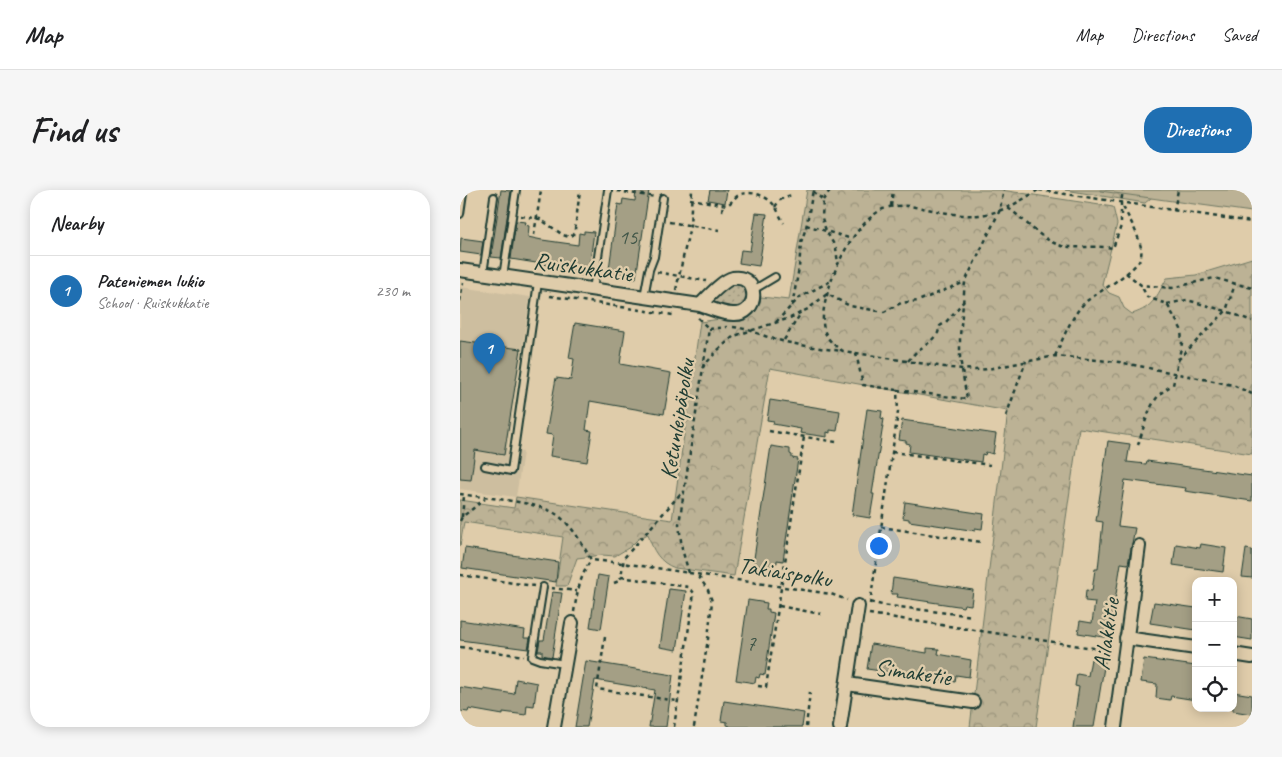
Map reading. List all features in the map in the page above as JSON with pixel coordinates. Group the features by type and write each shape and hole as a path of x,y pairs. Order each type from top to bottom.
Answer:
{"street":[{"name":"Ruiskukkatie","path":"462,275 483,274 644,297 675,302 696,310 731,314 743,313 751,305 754,294 753,290"},
{"path":"696,310 725,282 733,278 746,281 753,290"},
{"name":"Ailakkitie","path":"1115,727 1139,546"},
{"path":"840,727 864,604"},
{"path":"554,727 572,623"},
{"path":"1126,638 1192,647"},
{"path":"1237,655 1252,657"},
{"name":"Simaketie","path":"847,684 973,702"}],"lane":[{"path":"503,277 516,190"},
{"path":"594,290 609,190"},
{"path":"460,214 463,193"},
{"path":"483,274 494,197"},
{"path":"644,297 649,270 654,257 663,198"},
{"path":"753,290 775,277"},
{"path":"485,466 511,471 538,282"},
{"path":"543,588 532,657 565,664"}],"path":[{"path":"534,235 542,190"},
{"path":"512,215 536,219 569,237 573,235 575,230 580,190"},
{"path":"609,190 663,198"},
{"path":"673,315 678,277 690,226 692,190"},
{"path":"813,190 823,200"},
{"path":"792,306 799,268 801,242 813,190"},
{"path":"830,190 823,200 822,218 826,231 836,248 838,266"},
{"path":"891,207 893,190"},
{"path":"856,353 863,385 966,399 960,369 960,336 965,282 999,212 1004,190"},
{"path":"843,351 831,344 825,334 824,310 827,294 838,266 855,234 882,209 915,207 948,214 978,215 999,212 1038,190 1252,222"},
{"path":"1008,208 1029,224 1040,236 1063,246 1102,246 1113,248 1121,226 1123,190"},
{"path":"1174,211 1178,190"},
{"path":"690,199 730,204 736,197 748,192 759,194 776,206 777,213 784,222"},
{"path":"776,206 780,200 793,194"},
{"path":"1055,356 1080,308 1126,274 1139,260 1141,255 1139,239 1121,203"},
{"path":"722,210 723,204"},
{"path":"660,221 718,230"},
{"path":"806,225 852,239"},
{"path":"649,270 678,277 708,281 711,276"},
{"path":"1126,274 1141,284 1172,288 1214,278 1252,288"},
{"path":"460,301 462,275"},
{"path":"775,323 800,297 832,281"},
{"path":"827,294 850,306 884,312 901,303 918,301 965,282"},
{"path":"1141,284 1147,297 1167,304 1186,300 1226,311 1252,321"},
{"path":"1178,361 1226,311 1235,284"},
{"path":"702,368 734,336 802,312 827,294"},
{"path":"908,361 917,351 930,342 938,333 940,326 946,322 964,301"},
{"path":"1138,445 1151,405 1163,390 1173,385 1182,342 1181,329 1167,304"},
{"name":"Ketunleipäpolku","path":"622,563 624,558 682,492 709,330 698,318 696,310"},
{"path":"784,340 802,312"},
{"path":"709,330 723,327 742,328 784,340 960,369 988,369 1055,356 1119,362 1232,385 1252,394"},
{"path":"1006,416 1026,361"},
{"path":"871,616 864,604 881,527 898,412 897,390"},
{"path":"769,431 836,442"},
{"path":"758,686 766,687 804,437"},
{"path":"892,452 990,465"},
{"path":"682,492 679,524 682,549 689,573"},
{"path":"460,494 532,505 556,514 573,531 591,560 584,571 577,591 572,623"},
{"path":"460,521 464,495"},
{"path":"462,517 486,498"},
{"path":"881,527 981,542"},
{"name":"Takiaispolku","path":"591,560 831,594 864,604 871,616 1124,653"},
{"path":"614,583 619,581 621,576 622,563"},
{"path":"694,727 712,602 708,590 698,574"},
{"path":"460,575 543,588 577,591"},
{"path":"621,576 689,587 694,593 674,727"},
{"path":"864,604 973,616"},
{"path":"779,606 821,614"},
{"path":"605,637 597,689 678,701"},
{"path":"460,647 532,657"},
{"path":"806,727 810,692"}],"shaded area":[{"path":"460,287 530,297 507,450 523,452 516,497 460,489"}],"green space":[{"path":"807,190 1001,190 1113,207 1117,224 1102,284 1109,293 1119,297 1124,308 1132,314 1150,305 1167,278 1196,275 1252,258 1252,454 1079,428 1036,727 970,727 1008,411 770,368 734,576 670,566 657,555 648,534 615,556 602,555 577,558 567,586 556,586 563,537 464,522 460,546 460,500 514,508 516,497 672,520 700,322 748,316 756,310 761,297 789,300"},
{"path":"1065,190 1161,190 1145,203"},
{"path":"1100,190 1252,190 1252,212 1100,191"},
{"path":"734,284 740,285 747,290 748,297 746,302 737,307 724,307 713,304 714,300"}],"building":[{"path":"501,190 511,191 501,258 491,257"},
{"path":"636,190 649,190 636,278 611,275 612,269 609,269 618,204 622,205 623,199 635,201"},
{"path":"710,190 727,190 725,203 708,200"},
{"path":"756,213 767,214 759,266 739,263 741,250 750,251"},
{"path":"516,221 526,222 525,225 529,226 528,237 542,240 578,245 579,233 584,234 584,231 594,232 588,276 574,274 574,269 511,259"},
{"path":"461,238 483,241 481,255 460,252"},
{"path":"575,323 625,331 620,364 671,373 664,414 590,401 586,430 592,431 587,462 550,456 553,435 546,434 556,378 571,380 574,359 569,358"},
{"path":"460,341 521,349 504,455 475,450 471,480 460,479"},
{"path":"770,400 840,411 837,431 830,430 830,433 827,432 827,437 800,433 801,429 773,424 774,421 767,420"},
{"path":"867,409 882,411 881,418 884,419 870,518 852,515"},
{"path":"902,420 996,434 993,454 986,452 985,455 982,454 981,462 909,452 910,444 899,440"},
{"path":"1108,441 1130,444 1127,462 1146,464 1147,461 1252,476 1252,501 1185,491 1186,488 1125,480 1118,526 1135,528 1128,564 1121,563 1109,638 1078,633 1080,621 1092,623 1095,602 1085,601 1086,590 1092,591 1095,569 1098,569 1103,522 1096,521"},
{"path":"771,446 790,449 792,458 798,459 783,561 777,560 777,563 773,563 773,568 753,565"},
{"path":"905,502 984,514 982,529 975,528 975,531 909,521 909,519 903,518"},
{"path":"1176,544 1200,548 1201,544 1226,548 1223,572 1173,565"},
{"path":"465,548 558,562 556,582 462,568"},
{"path":"1246,549 1252,550 1252,578 1242,577"},
{"path":"598,575 609,577 601,629 590,627"},
{"path":"893,578 973,590 971,605 964,604 963,607 897,597 898,594 891,594"},
{"path":"669,589 686,591 677,650 660,647"},
{"path":"552,592 562,593 552,657 542,655 542,651 538,651 540,640 544,640"},
{"path":"748,600 767,603 766,609 774,613 765,675 760,674 759,678 756,677 755,683 736,680"},
{"path":"1154,602 1192,607 1192,629 1150,623"},
{"path":"1237,616 1252,619 1252,640 1237,638"},
{"path":"460,620 525,630 524,638 530,638 528,649 460,640"},
{"path":"871,644 927,653 927,648 939,649 938,654 971,660 969,677 956,675 955,682 867,669"},
{"path":"1091,659 1105,661 1094,727 1073,727 1079,687 1075,686 1077,674 1088,676"},
{"path":"1144,659 1192,665 1192,699 1171,696 1170,700 1156,698 1157,684 1141,682"},
{"path":"586,661 673,675 666,727 649,727 655,690 595,680 587,727 575,727"},
{"path":"516,679 537,683 534,706 527,705 526,715 503,712 503,715 469,709 468,712 460,711 460,687 514,694"},
{"path":"1237,693 1252,695 1252,714 1237,712"},
{"path":"724,701 804,713 802,727 730,727 727,725 727,722 721,721"}],"place":[{"name":"Pateniemen lukio","path":"489,374"}]}
